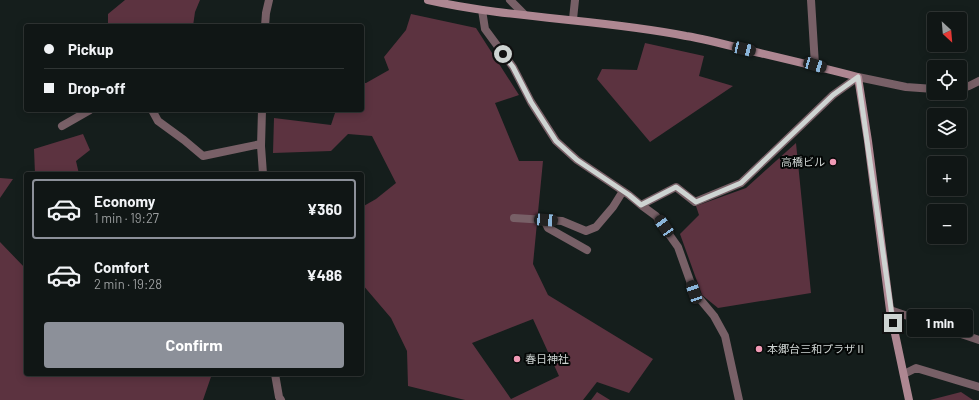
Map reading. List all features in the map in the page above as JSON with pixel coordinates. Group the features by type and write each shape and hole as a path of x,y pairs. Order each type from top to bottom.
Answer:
{"street":[{"path":"265,24 269,0"},
{"path":"428,0 482,10 573,19 686,36 815,65 858,77 906,87 927,88"},
{"path":"510,0 524,14"},
{"path":"573,19 575,0"},
{"path":"811,0 815,65"},
{"path":"482,10 485,29 513,67 531,102 556,141 577,160 623,190 656,216 678,247 694,292 714,316 725,336 740,400"},
{"path":"641,205 676,187 696,202 741,183 833,95 858,77"},
{"path":"858,77 868,140 890,310 909,400"},
{"path":"967,87 979,81"},
{"path":"62,126 86,112"},
{"path":"153,112 158,121 203,156 261,144"},
{"path":"262,112 261,144 263,172"},
{"path":"514,218 562,221 586,231 596,227 613,207 623,190"},
{"path":"544,220 548,228 587,250"},
{"path":"890,310 979,340"},
{"path":"904,374 916,368 979,386"},
{"path":"275,376 278,399"}],"shaded area":[{"path":"125,0 200,0 195,12 193,24 108,24 108,14"},
{"path":"411,14 476,28 519,95 495,103 519,161 543,161 533,264 548,295 653,359 629,393 597,382 583,400 465,400 408,386 407,351 391,318 364,286 364,206 376,199 396,183 372,136 348,134 331,151 273,153 274,118 331,125 335,112 364,112 364,83 389,70 384,57 406,30","holes":["533,319 559,376 511,399 472,343"]},
{"path":"645,43 704,56 699,76 733,86 650,142 597,79 602,69 637,70"},
{"path":"83,134 90,150 76,161 79,172 35,172 34,149"},
{"path":"796,143 811,293 718,308 702,295 680,234 699,215 696,206 746,188"},
{"path":"0,178 13,179 0,198"},
{"path":"0,242 24,267 24,376 211,376 203,400 0,400"},
{"path":"597,392 610,400 591,400"},
{"path":"961,392 973,400 930,400"}],"place":[{"name":"高橋ビル","path":"833,162"},
{"name":"本郷台三和プラザⅡ","path":"759,349"},
{"name":"春日神社","path":"517,359"}],"route":[{"path":"503,54 513,67 531,102 556,141 577,160 629,195 641,205 676,187 696,202 741,183 833,95 858,77 893,323"}]}
